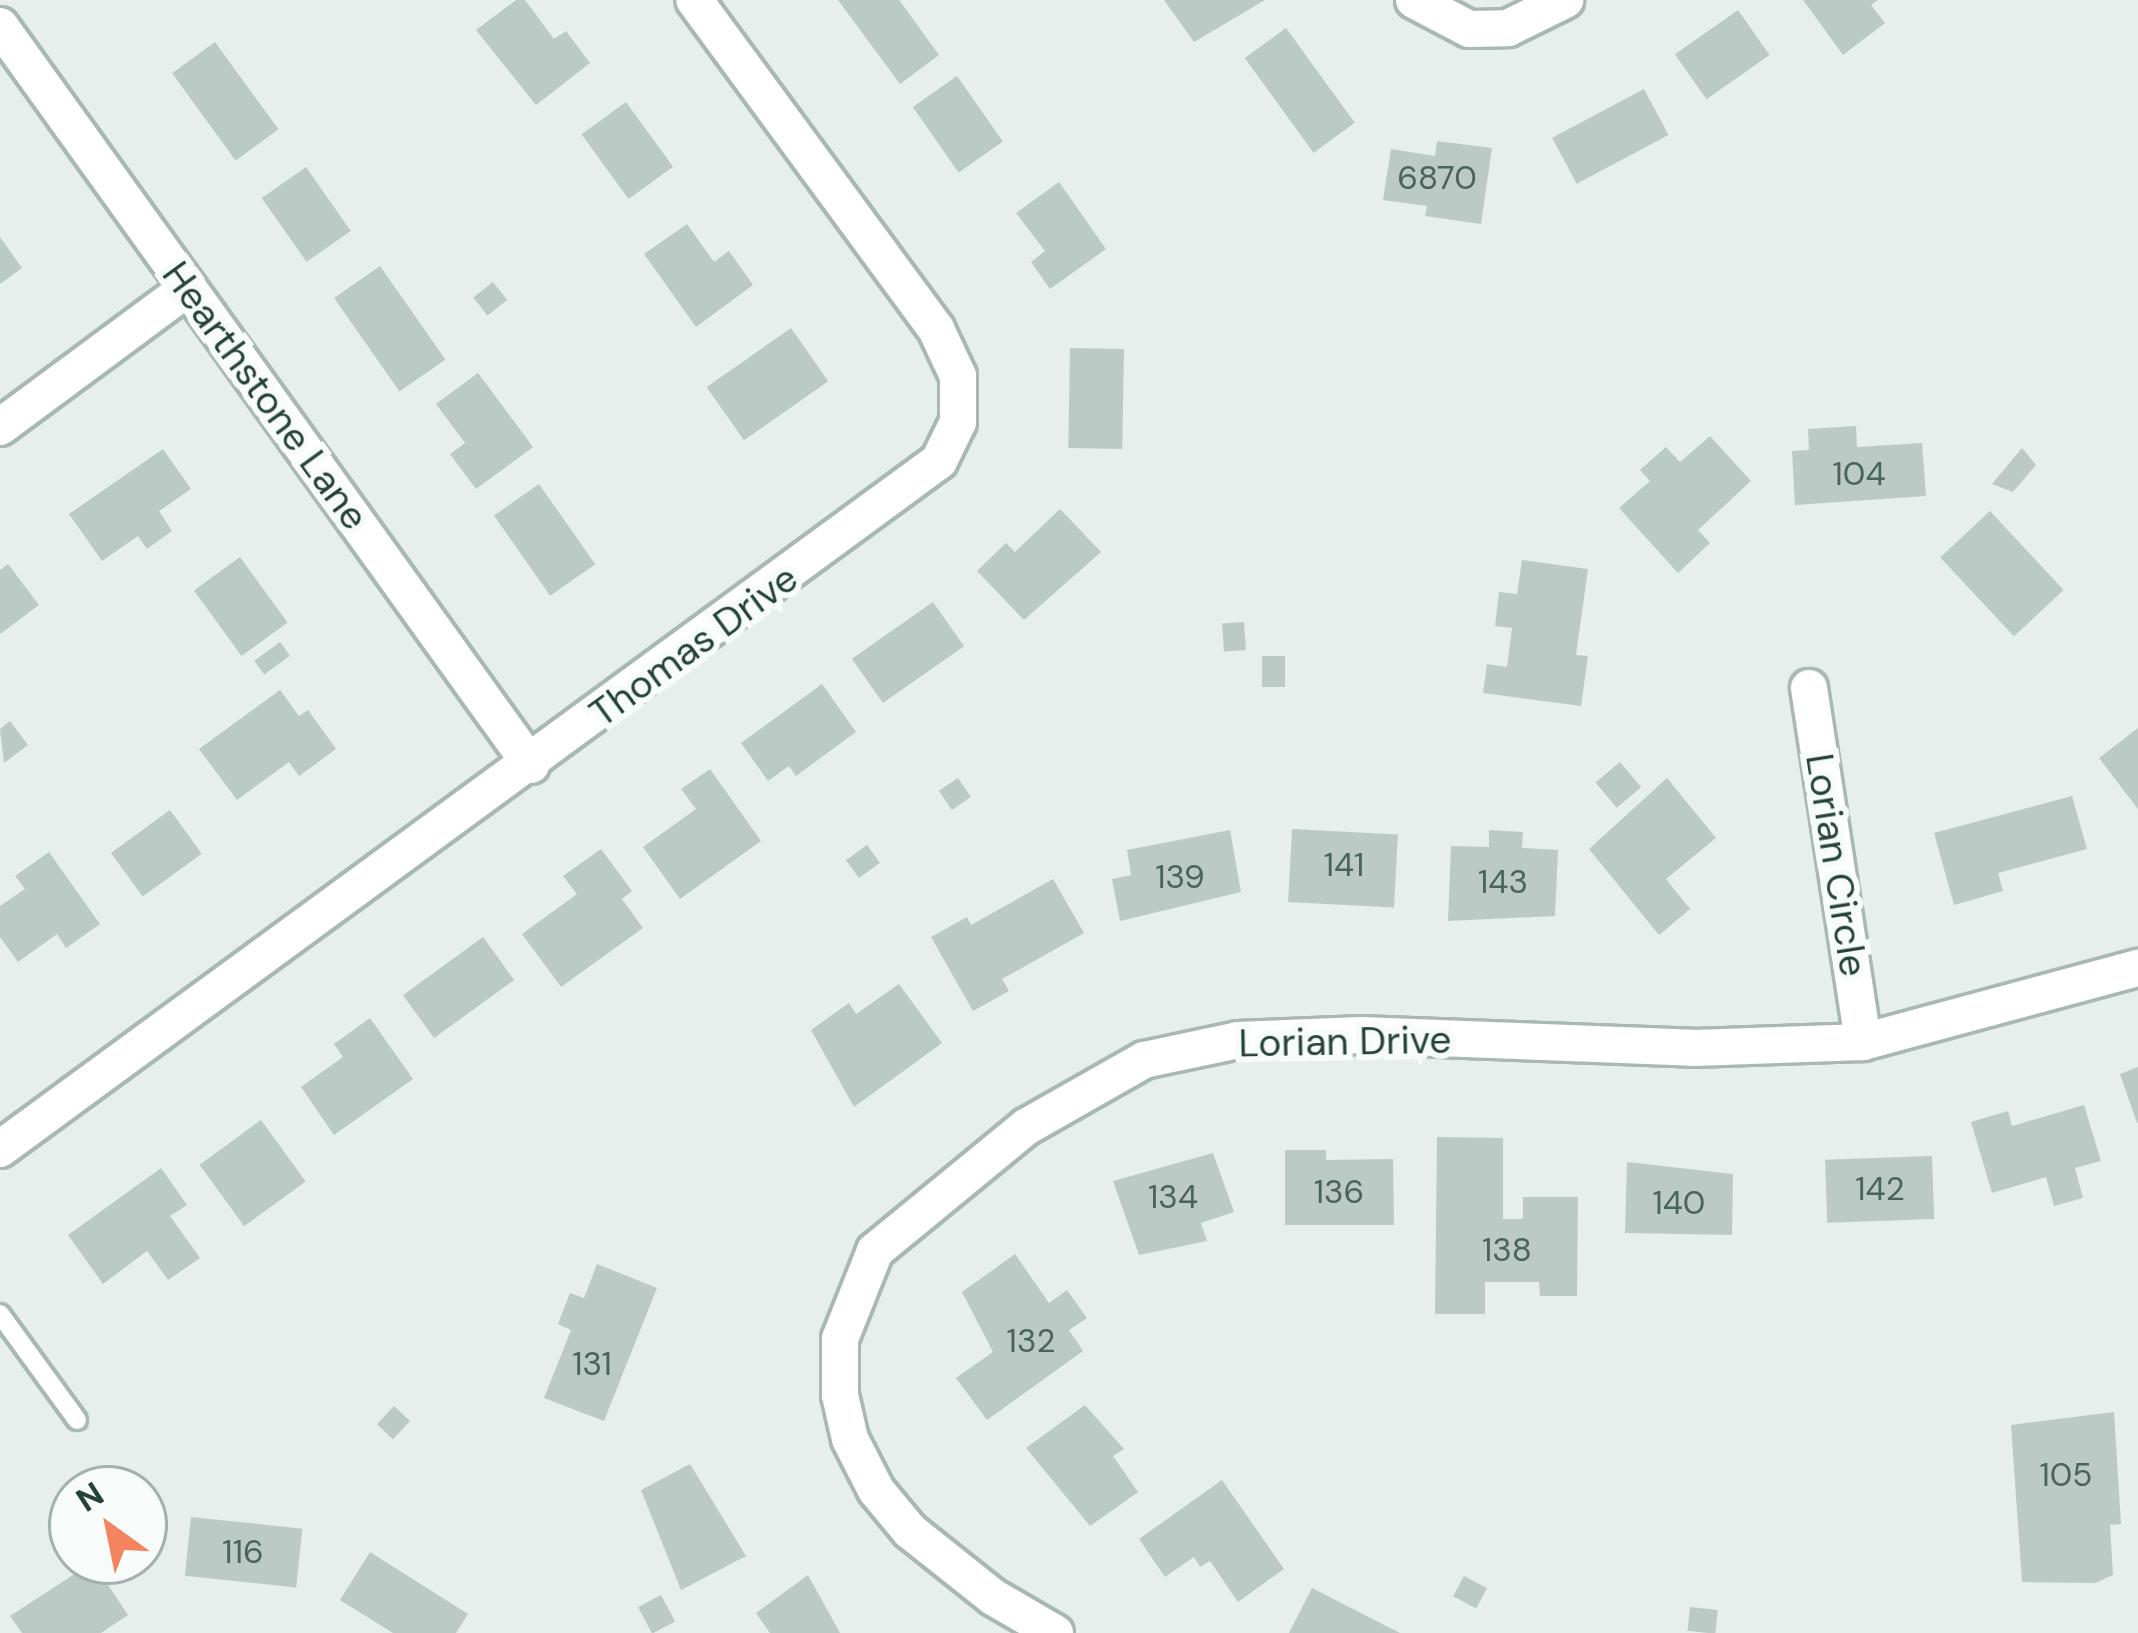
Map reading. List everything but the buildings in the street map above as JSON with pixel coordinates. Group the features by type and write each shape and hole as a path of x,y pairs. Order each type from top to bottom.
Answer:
{"street":[{"name":"Thomas Drive","path":"0,1149 901,496 939,461 958,422 958,376 936,329 694,0"},
{"path":"1414,0 1469,29 1508,28 1565,0"},
{"name":"Hearthstone Lane","path":"0,26 530,765"},
{"path":"0,427 188,288"},
{"name":"Lorian Circle","path":"1809,688 1863,1042"},
{"name":"Lorian Drive","path":"1055,1633 993,1598 910,1531 876,1490 850,1439 840,1395 840,1339 874,1251 1026,1127 1144,1060 1238,1040 1361,1035 1693,1048 1863,1042 2138,968"}],"lane":[{"path":"0,1314 77,1420"}]}
